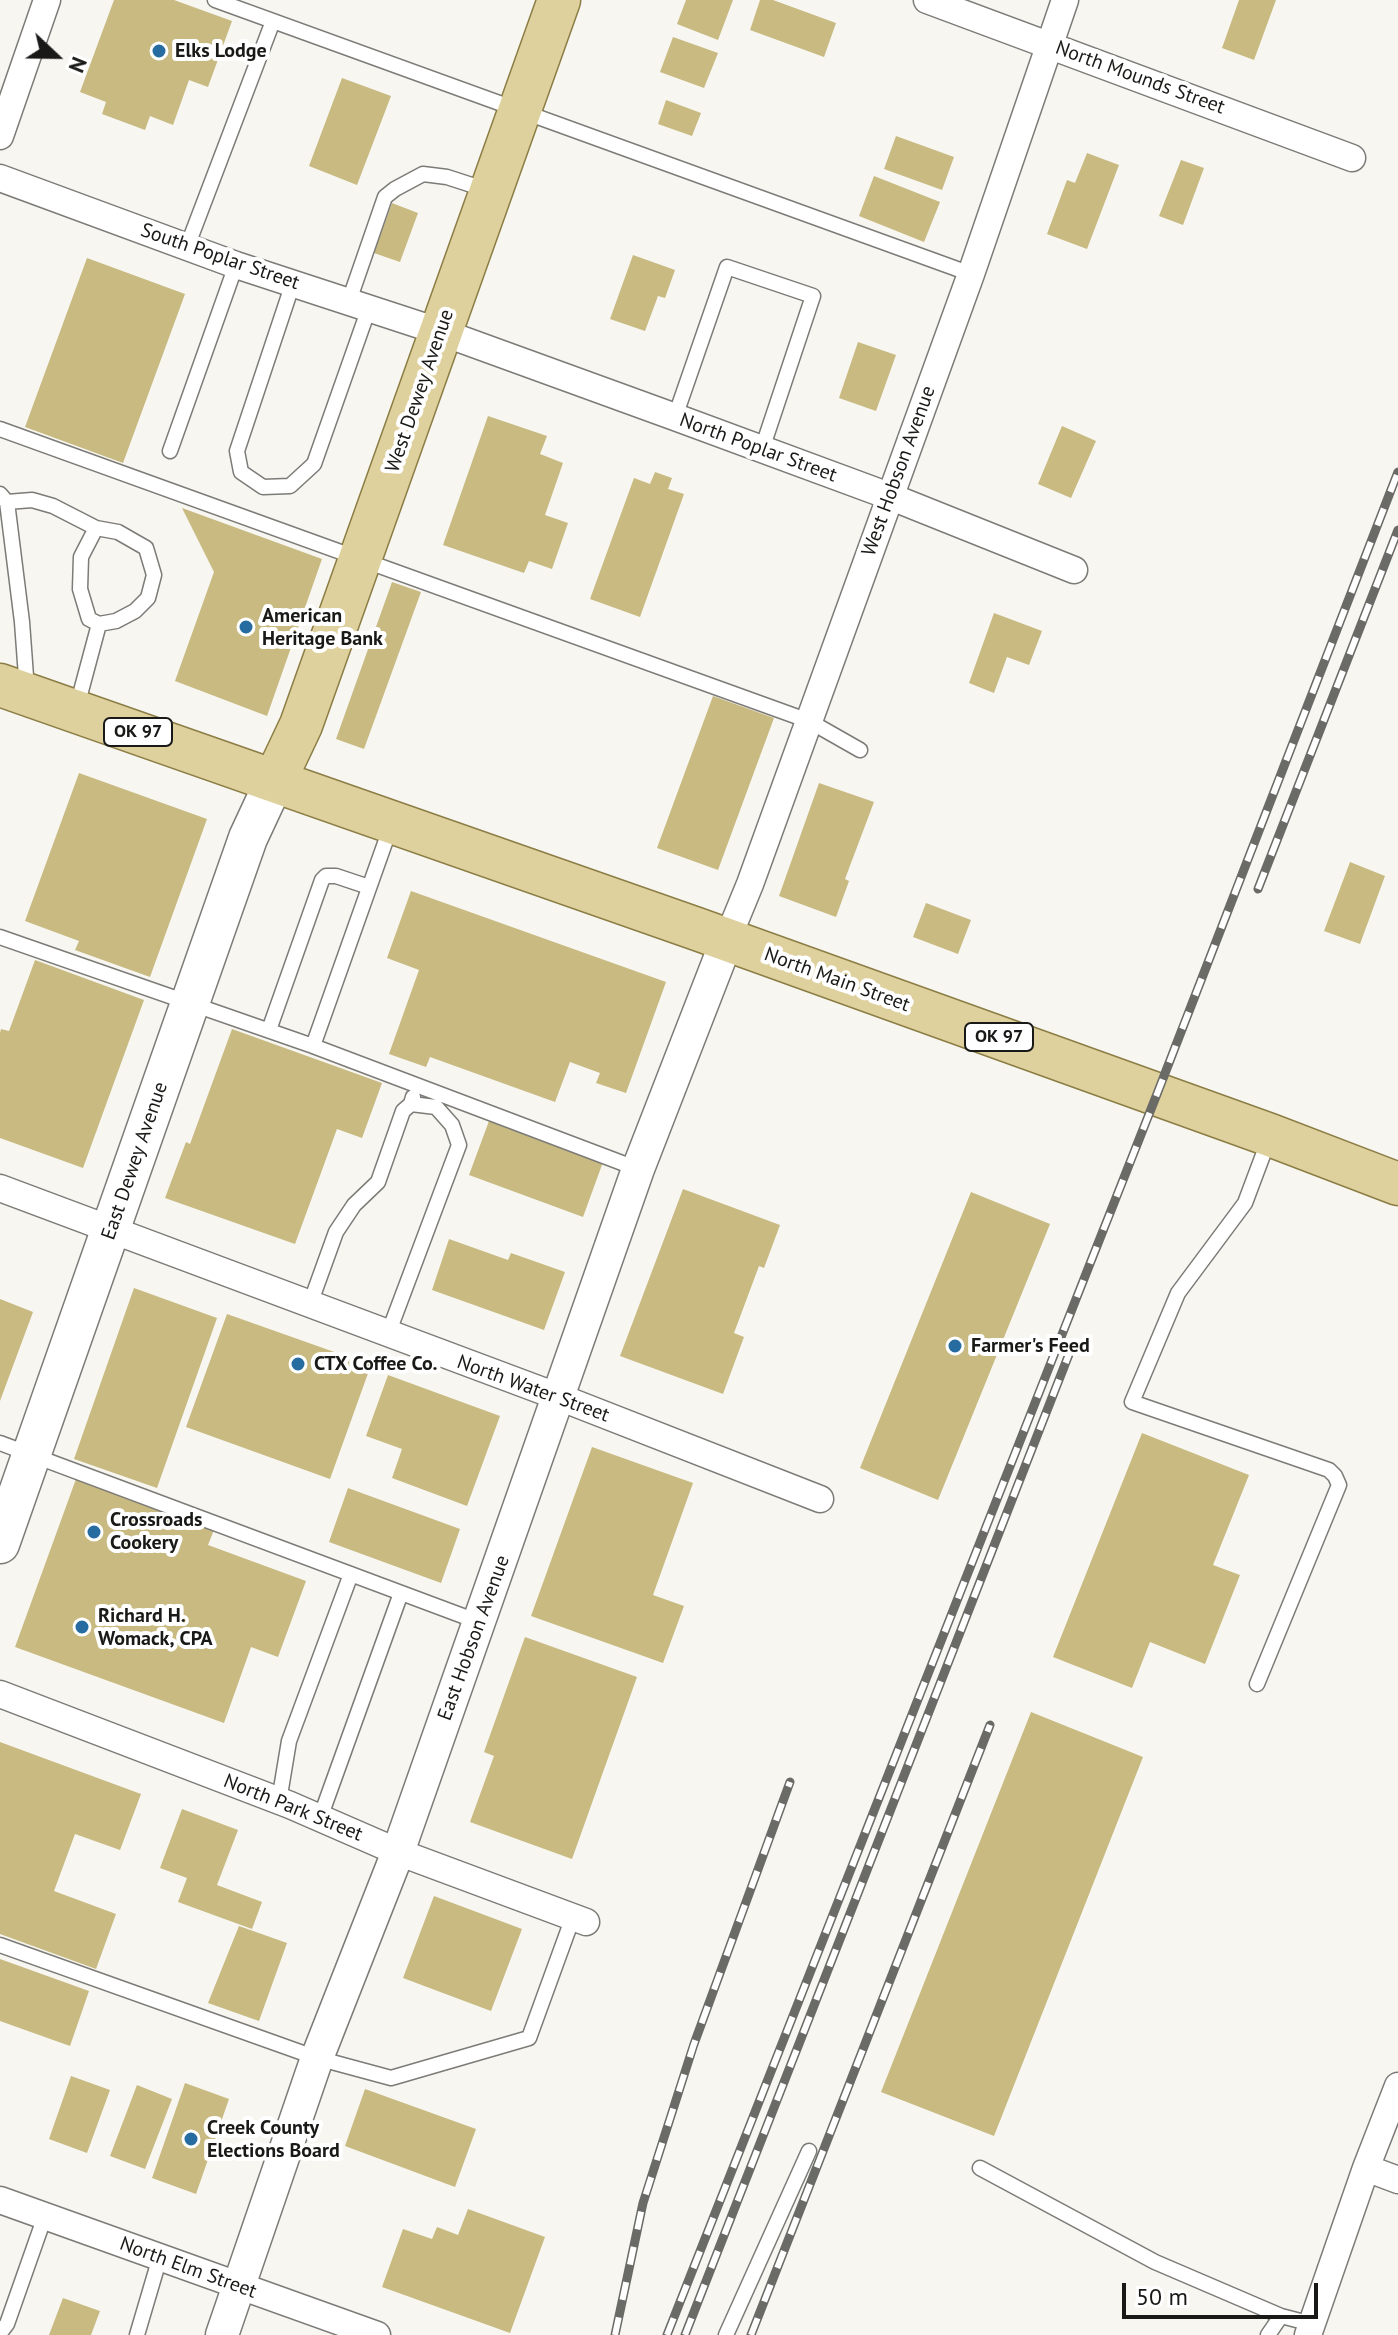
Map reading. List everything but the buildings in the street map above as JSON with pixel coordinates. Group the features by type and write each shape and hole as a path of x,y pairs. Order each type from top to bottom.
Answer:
{"main road":[{"name":"West Dewey Avenue","path":"275,780 296,737 362,557 559,0"},
{"name":"OK 97","path":"14,690 275,780"},
{"name":"North Main Street","path":"275,780 1270,1135 1398,1184"},
{"name":"East Dewey Avenue","path":"0,1544 16,1448 111,1228 252,828 275,780"}],"street":[{"path":"0,136 47,0"},
{"name":"North Mounds Street","path":"927,0 1352,158"},
{"name":"West Hobson Avenue","path":"727,940 971,274 1065,0"},
{"name":"South Poplar Street","path":"0,178 236,265 441,332"},
{"name":"North Poplar Street","path":"441,332 889,496 1074,570"},
{"name":"East Hobson Avenue","path":"222,2335 317,2058 398,1852 480,1623 638,1169 727,940"},
{"name":"North Water Street","path":"0,1188 559,1397 820,1499"},
{"name":"North Park Street","path":"0,1694 279,1801 398,1852 579,1920"},
{"path":"1310,2330 1398,2086"},
{"path":"1366,2168 1398,2180"},
{"name":"North Elm Street","path":"0,2200 377,2335"}],"lane":[{"path":"215,0 971,274"},
{"path":"187,247 273,21"},
{"path":"293,283 237,451 241,472 263,487 290,486 314,464 385,197 423,174 491,192"},
{"path":"170,451 236,265"},
{"path":"675,417 727,267 813,296 762,449"},
{"path":"0,429 362,557 809,721 860,750"},
{"path":"14,690 22,622 4,498 32,500 53,506 96,528 118,532 146,548 154,575 148,598 135,611 116,621 99,624 89,619 80,589 81,557 96,528"},
{"path":"75,711 99,624"},
{"path":"313,1046 393,822"},
{"path":"269,1030 322,880 326,876 336,876 369,887"},
{"path":"0,937 269,1030 638,1169"},
{"path":"310,1304 336,1232 354,1205 378,1182 403,1111 411,1104 416,1084"},
{"path":"388,1334 459,1145 452,1125 436,1107 411,1104"},
{"path":"1257,1684 1339,1485 1329,1470 1132,1402 1178,1293 1245,1203 1270,1135"},
{"path":"16,1448 480,1623"},
{"path":"279,1801 289,1741 351,1574"},
{"path":"320,1818 401,1593"},
{"path":"0,1945 317,2058 391,2078 529,2038 579,1920"},
{"path":"726,2335 809,2151"},
{"path":"980,2168 1155,2262 1310,2330"},
{"path":"0,2333 7,2324 45,2216"},
{"path":"137,2335 160,2257"},
{"path":"1268,2335 1281,2316"}],"railway":[{"path":"667,2335 1157,1094 1398,472"},
{"path":"1258,889 1398,530"},
{"path":"685,2335 1073,1344"},
{"path":"751,2335 990,1725"},
{"path":"615,2335 643,2203 694,2044 790,1782"}],"place":[{"name":"Elks Lodge","path":"159,51"},
{"name":"American Heritage Bank","path":"246,627"},
{"name":"Farmer's Feed","path":"955,1346"},
{"name":"CTX Coffee Co.","path":"298,1364"},
{"name":"Crossroads Cookery","path":"94,1532"},
{"name":"Richard H. Womack, CPA","path":"82,1627"},
{"name":"Creek County Elections Board","path":"191,2139"}]}
